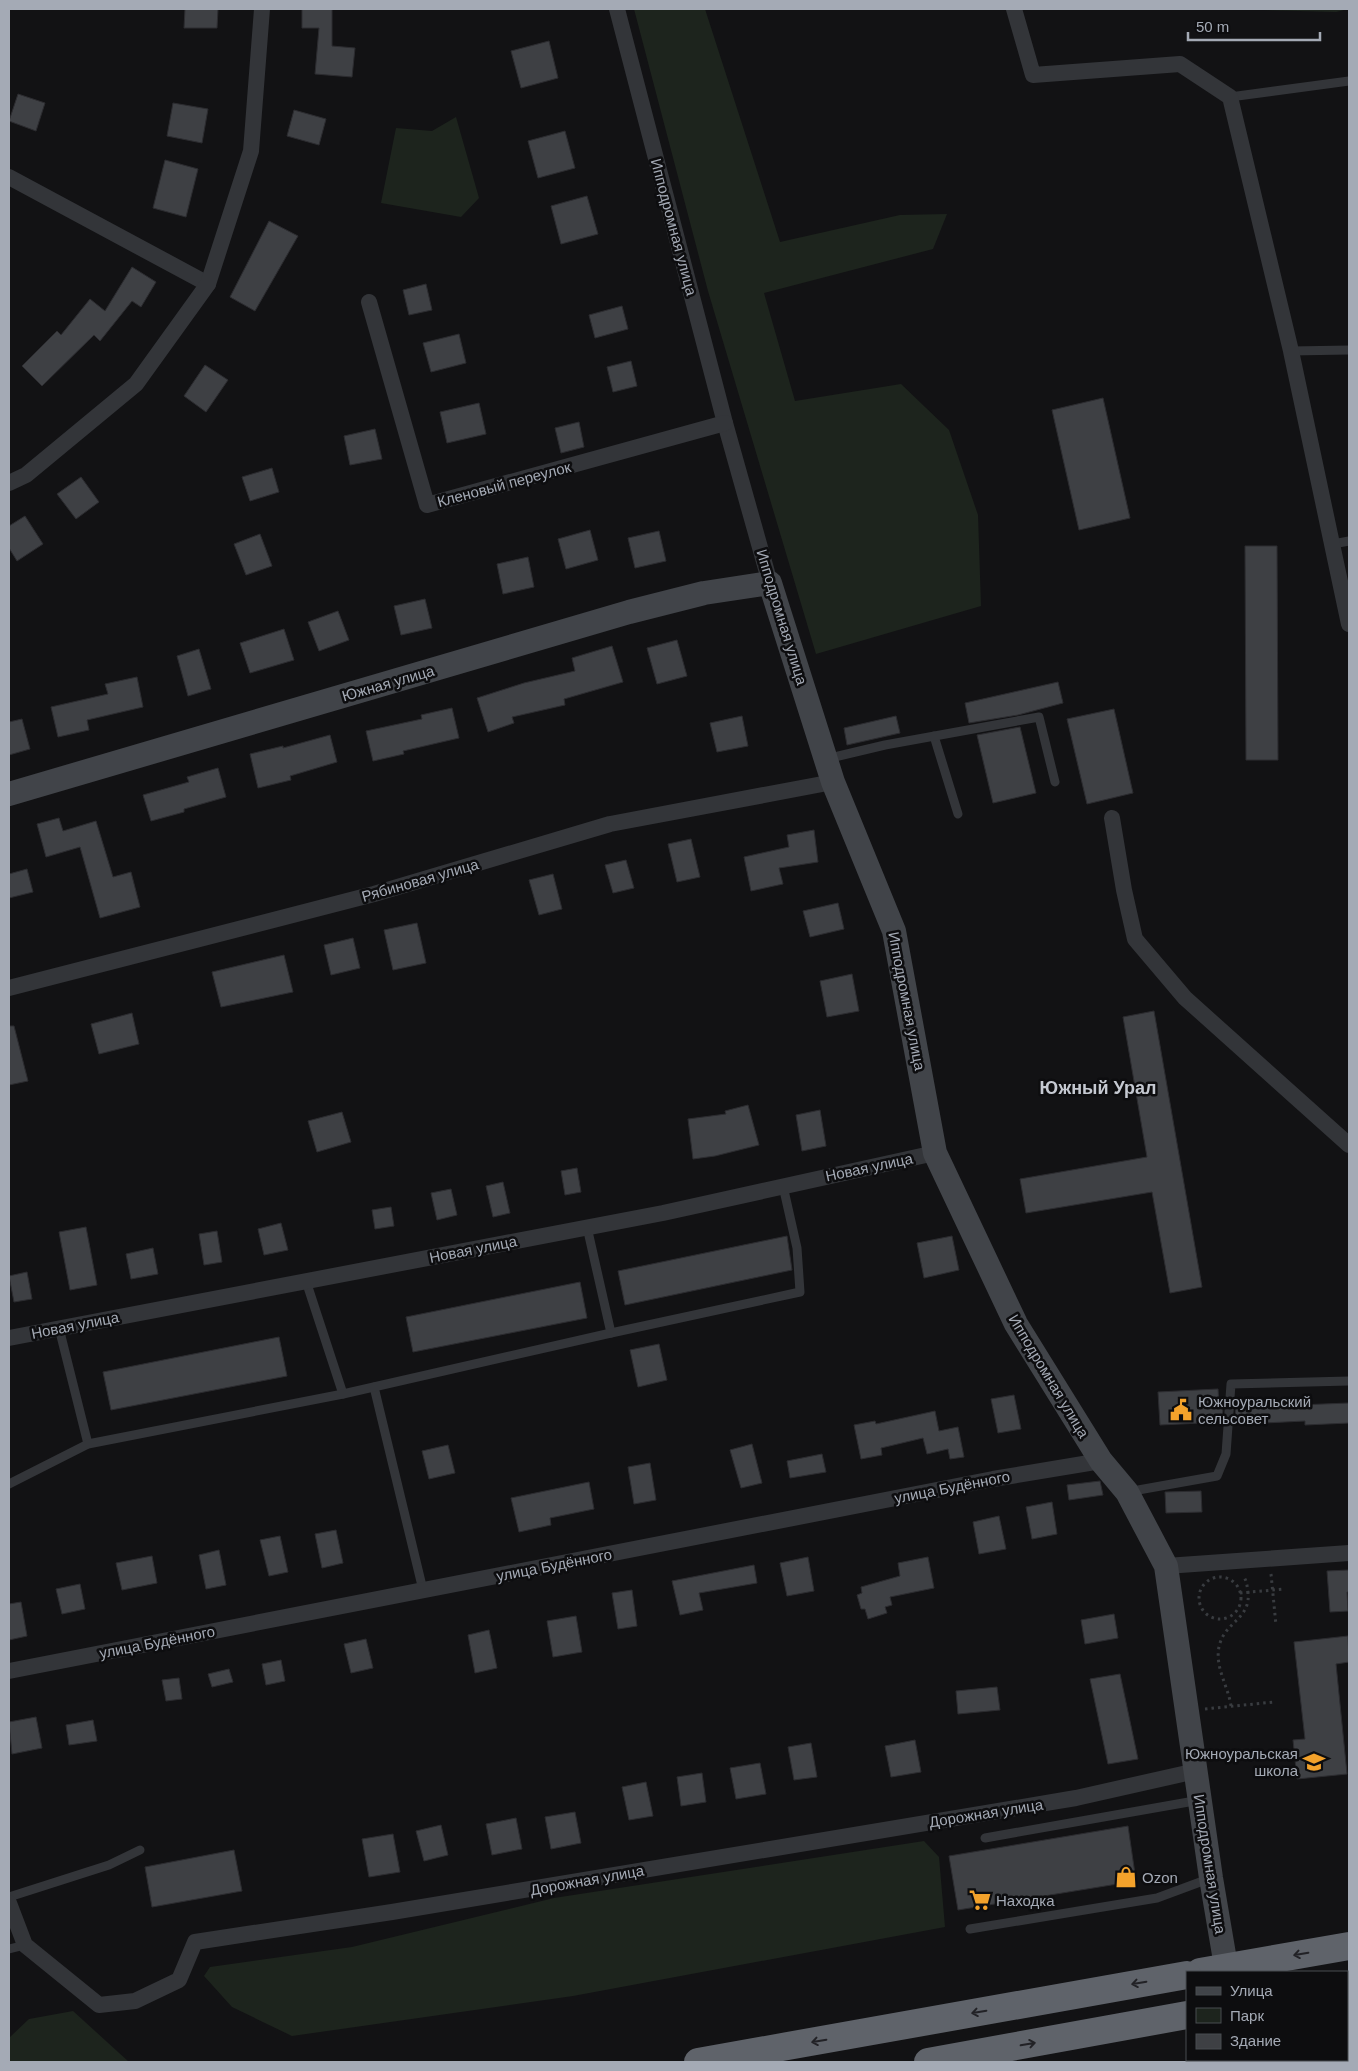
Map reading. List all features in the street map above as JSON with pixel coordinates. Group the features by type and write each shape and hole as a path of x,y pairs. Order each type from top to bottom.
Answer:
{"highway":[{"path":"1218,1971 1349,1946"},
{"path":"698,2062 1186,1975"},
{"path":"928,2062 1186,2015"}],"street":[{"path":"9,483 26,475 136,384 208,284 250,151 262,9"},
{"name":"Ипподромная улица","path":"617,9 770,583 833,782 894,931 935,1153 1016,1324 1101,1461 1127,1492 1166,1566 1211,1878 1218,1971"},
{"path":"1014,9 1033,75 1180,64 1230,97 1291,350 1349,624"},
{"path":"9,177 208,284"},
{"name":"Кленовый переулок","path":"370,302 427,505 726,423"},
{"name":"Южная улица","path":"9,794 630,612 704,593 770,583"},
{"name":"Рябиновая улица","path":"9,988 374,894 610,824 833,782"},
{"path":"1112,818 1135,939 1185,998 1349,1145"},
{"name":"Новая улица","path":"9,1338 587,1227 935,1153"},
{"name":"улица Будённого","path":"9,1671 993,1479 1101,1461"},
{"path":"1166,1566 1349,1553"},
{"name":"Дорожная улица","path":"25,1945 99,2005 135,2001 180,1980 195,1942 392,1912 1076,1798 1196,1771"},
{"path":"9,1902 25,1945"}],"lane":[{"path":"1230,97 1349,81"},
{"path":"1291,350 1349,350"},
{"path":"1333,544 1349,541"},
{"path":"826,759 885,745 1039,717 1055,782"},
{"path":"934,736 958,814"},
{"path":"9,1484 88,1444 343,1394 800,1292 797,1248 783,1186"},
{"path":"587,1227 611,1333"},
{"path":"306,1281 343,1394"},
{"path":"59,1328 88,1444"},
{"path":"1127,1492 1217,1476 1226,1454 1231,1384 1349,1381"},
{"path":"374,1387 422,1590"},
{"path":"986,1838 1200,1800"},
{"path":"9,1897 109,1865 140,1850"},
{"path":"970,1929 1157,1898 1211,1878"},
{"path":"9,1949 25,1945"}],"path":[{"path":"1269,1559 1276,1625"},
{"path":"1224,1562 1241,1573 1247,1581 1249,1602 1242,1616 1230,1625 1220,1642 1218,1657 1231,1706"},
{"path":"1221,1577 1233,1582 1240,1593 1235,1612 1223,1618 1210,1616 1200,1606 1200,1592 1203,1586 1214,1578 1221,1577"},
{"path":"1240,1593 1284,1589"},
{"path":"1187,1711 1274,1702"}],"green space":[{"path":"634,9 705,9 780,242 900,215 947,214 933,249 764,293 795,401 901,384 949,430 978,515 981,606 816,654 708,291"},
{"path":"1220,9 1348,9 1336,12"},
{"path":"456,117 479,198 461,217 381,203 396,128 432,131"},
{"path":"924,1841 939,1857 945,1927 573,1996 292,2036 232,2007 204,1976 210,1967 352,1947 554,1898"},
{"path":"73,2011 129,2062 9,2062 9,2038 29,2019"},
{"path":"1349,2034 1349,2062 1203,2062 1348,2061"}],"building":[{"path":"185,9 218,9 217,28 184,28"},
{"path":"302,9 332,9 332,46 355,48 352,77 315,74 319,28 302,28"},
{"path":"549,41 558,78 521,88 511,51"},
{"path":"18,94 45,103 36,131 9,121"},
{"path":"173,103 208,109 202,143 167,136"},
{"path":"294,110 326,119 319,145 287,136"},
{"path":"565,131 575,168 538,178 528,141"},
{"path":"165,160 198,169 186,217 153,208"},
{"path":"587,196 598,234 561,244 551,206"},
{"path":"269,221 298,236 255,311 230,297"},
{"path":"132,267 156,282 141,307 132,301 100,341 94,335 42,386 22,366 57,331 61,335 90,299 105,311"},
{"path":"426,284 432,310 409,315 403,290"},
{"path":"622,306 628,329 595,338 589,315"},
{"path":"459,334 466,363 431,372 423,343"},
{"path":"631,361 637,386 613,392 607,367"},
{"path":"205,365 228,380 206,412 184,396"},
{"path":"1103,398 1130,518 1079,530 1052,410"},
{"path":"479,403 486,434 447,443 440,412"},
{"path":"579,422 584,447 561,453 555,428"},
{"path":"375,429 382,459 350,465 344,436"},
{"path":"272,468 279,492 250,501 242,477"},
{"path":"81,477 99,502 76,519 57,494"},
{"path":"25,516 43,544 17,561 9,548 9,526"},
{"path":"590,530 598,560 566,569 558,539"},
{"path":"659,531 666,561 635,568 628,538"},
{"path":"260,534 272,566 246,575 234,544"},
{"path":"1245,546 1277,546 1278,760 1246,760"},
{"path":"528,557 534,587 503,594 497,564"},
{"path":"425,599 432,628 401,635 394,606"},
{"path":"338,611 349,640 319,651 308,622"},
{"path":"284,629 294,660 250,673 240,643"},
{"path":"677,640 687,676 657,684 647,648"},
{"path":"612,646 623,682 564,699 565,705 512,717 514,723 488,732 477,698 524,683 575,671 572,658"},
{"path":"199,649 211,689 188,696 177,656"},
{"path":"137,677 143,707 87,720 89,730 58,737 51,707 108,694 105,684"},
{"path":"1058,682 1063,703 1018,715 969,723 965,703"},
{"path":"452,708 459,738 403,751 404,754 373,761 366,731 422,719 421,715"},
{"path":"1114,709 1133,793 1087,804 1067,719"},
{"path":"742,716 748,746 717,752 710,723"},
{"path":"896,716 900,733 847,745 844,728"},
{"path":"22,719 30,749 9,755 9,722"},
{"path":"1020,727 1036,793 993,803 977,735"},
{"path":"330,735 337,762 290,776 291,780 258,788 250,754 283,746 283,748"},
{"path":"218,768 226,797 151,821 143,795 189,782 187,777"},
{"path":"59,818 63,831 96,821 113,877 131,872 140,907 100,918 80,847 46,857 37,824"},
{"path":"814,830 818,862 779,868 783,884 751,891 744,857 789,847 787,835"},
{"path":"691,839 700,877 677,882 668,844"},
{"path":"626,860 634,888 613,893 605,865"},
{"path":"27,869 33,892 9,898 9,874"},
{"path":"553,874 562,909 539,915 529,880"},
{"path":"838,903 844,929 810,937 803,911"},
{"path":"417,923 426,963 393,970 384,930"},
{"path":"353,938 360,968 331,975 324,945"},
{"path":"284,955 293,992 221,1007 212,972"},
{"path":"852,974 859,1011 827,1017 820,981"},
{"path":"1154,1011 1202,1287 1170,1293 1152,1192 1026,1213 1020,1179 1147,1157 1123,1017"},
{"path":"132,1013 139,1044 99,1054 91,1024"},
{"path":"9,1026 14,1026 28,1081 9,1085"},
{"path":"748,1105 759,1145 715,1156 693,1159 688,1119 726,1114 725,1111"},
{"path":"820,1110 826,1146 802,1151 796,1115"},
{"path":"342,1112 351,1142 317,1152 308,1121"},
{"path":"577,1168 581,1192 565,1195 561,1171"},
{"path":"503,1182 510,1213 493,1217 486,1186"},
{"path":"451,1189 457,1215 437,1220 431,1193"},
{"path":"391,1207 394,1226 375,1229 372,1210"},
{"path":"281,1223 288,1250 264,1255 258,1229"},
{"path":"86,1227 97,1285 70,1290 59,1232"},
{"path":"217,1231 222,1262 204,1265 199,1234"},
{"path":"787,1236 792,1270 625,1305 618,1271"},
{"path":"952,1236 959,1270 924,1278 917,1243"},
{"path":"153,1248 158,1274 131,1279 126,1254"},
{"path":"27,1272 32,1299 14,1302 9,1276"},
{"path":"580,1282 587,1318 413,1352 406,1317"},
{"path":"279,1337 287,1376 111,1410 103,1372"},
{"path":"659,1344 667,1380 638,1387 630,1350"},
{"path":"1218,1389 1219,1405 1223,1405 1222,1422 1160,1425 1158,1392"},
{"path":"1014,1395 1021,1429 998,1433 991,1399"},
{"path":"1297,1401 1298,1405 1349,1403 1349,1423 1305,1425 1305,1421 1244,1424 1244,1421 1235,1421 1236,1404"},
{"path":"935,1411 939,1431 958,1427 964,1457 950,1459 948,1449 927,1454 923,1438 881,1448 882,1455 861,1459 854,1425 875,1421 876,1424"},
{"path":"752,1444 762,1483 741,1488 730,1450"},
{"path":"448,1445 455,1473 429,1479 422,1451"},
{"path":"822,1454 826,1472 790,1478 787,1461"},
{"path":"650,1463 656,1500 634,1504 628,1467"},
{"path":"1100,1481 1103,1495 1069,1500 1067,1485"},
{"path":"589,1482 594,1509 550,1518 551,1525 519,1532 511,1498"},
{"path":"1201,1491 1202,1512 1166,1513 1165,1492"},
{"path":"1052,1502 1057,1534 1032,1539 1026,1507"},
{"path":"999,1516 1006,1549 979,1554 973,1522"},
{"path":"336,1530 343,1563 322,1568 315,1534"},
{"path":"280,1536 288,1572 269,1576 260,1540"},
{"path":"219,1550 226,1585 206,1589 199,1555"},
{"path":"152,1556 157,1583 122,1590 116,1563"},
{"path":"808,1557 814,1591 787,1596 780,1563"},
{"path":"928,1557 934,1588 890,1597 892,1605 885,1607 887,1613 868,1619 865,1609 861,1609 857,1595 862,1593 861,1587 900,1576 898,1563"},
{"path":"754,1565 757,1583 699,1593 703,1610 680,1615 672,1581"},
{"path":"1349,1570 1348,1611 1330,1612 1327,1571"},
{"path":"80,1584 85,1609 62,1614 56,1589"},
{"path":"632,1590 637,1626 618,1629 612,1593"},
{"path":"21,1602 27,1636 9,1640 9,1604"},
{"path":"1114,1614 1118,1638 1085,1644 1081,1620"},
{"path":"576,1616 582,1652 553,1657 547,1621"},
{"path":"489,1630 497,1668 475,1673 468,1635"},
{"path":"1348,1636 1349,1662 1336,1664 1347,1774 1297,1779 1293,1740 1305,1739 1294,1642"},
{"path":"366,1639 373,1668 351,1673 344,1644"},
{"path":"281,1660 285,1681 266,1685 262,1664"},
{"path":"229,1669 233,1682 212,1687 208,1674"},
{"path":"1120,1674 1138,1759 1108,1764 1090,1679"},
{"path":"179,1678 182,1699 166,1701 162,1680"},
{"path":"997,1687 1000,1710 958,1714 956,1691"},
{"path":"36,1717 42,1748 12,1754 9,1722"},
{"path":"93,1720 97,1741 69,1745 66,1725"},
{"path":"915,1740 921,1772 891,1777 885,1746"},
{"path":"811,1743 817,1777 794,1780 788,1747"},
{"path":"760,1763 766,1794 736,1799 730,1768"},
{"path":"702,1773 706,1802 681,1806 677,1777"},
{"path":"646,1782 653,1816 629,1820 622,1787"},
{"path":"575,1812 581,1843 551,1849 545,1817"},
{"path":"516,1818 522,1849 492,1855 486,1824"},
{"path":"441,1825 448,1855 424,1861 416,1831"},
{"path":"1128,1826 1136,1881 958,1910 949,1856"},
{"path":"393,1834 400,1872 369,1877 362,1839"},
{"path":"234,1850 242,1891 152,1907 145,1867"}],"place":[{"name":"Южноуральский сельсовет","path":"1181,1410"},
{"name":"Южноуральская школа","path":"1314,1762"},
{"name":"Ozon","path":"1126,1877"},
{"name":"Находка","path":"980,1900"}],"district":[{"name":"Южный Урал","path":"1098,1088"}]}
